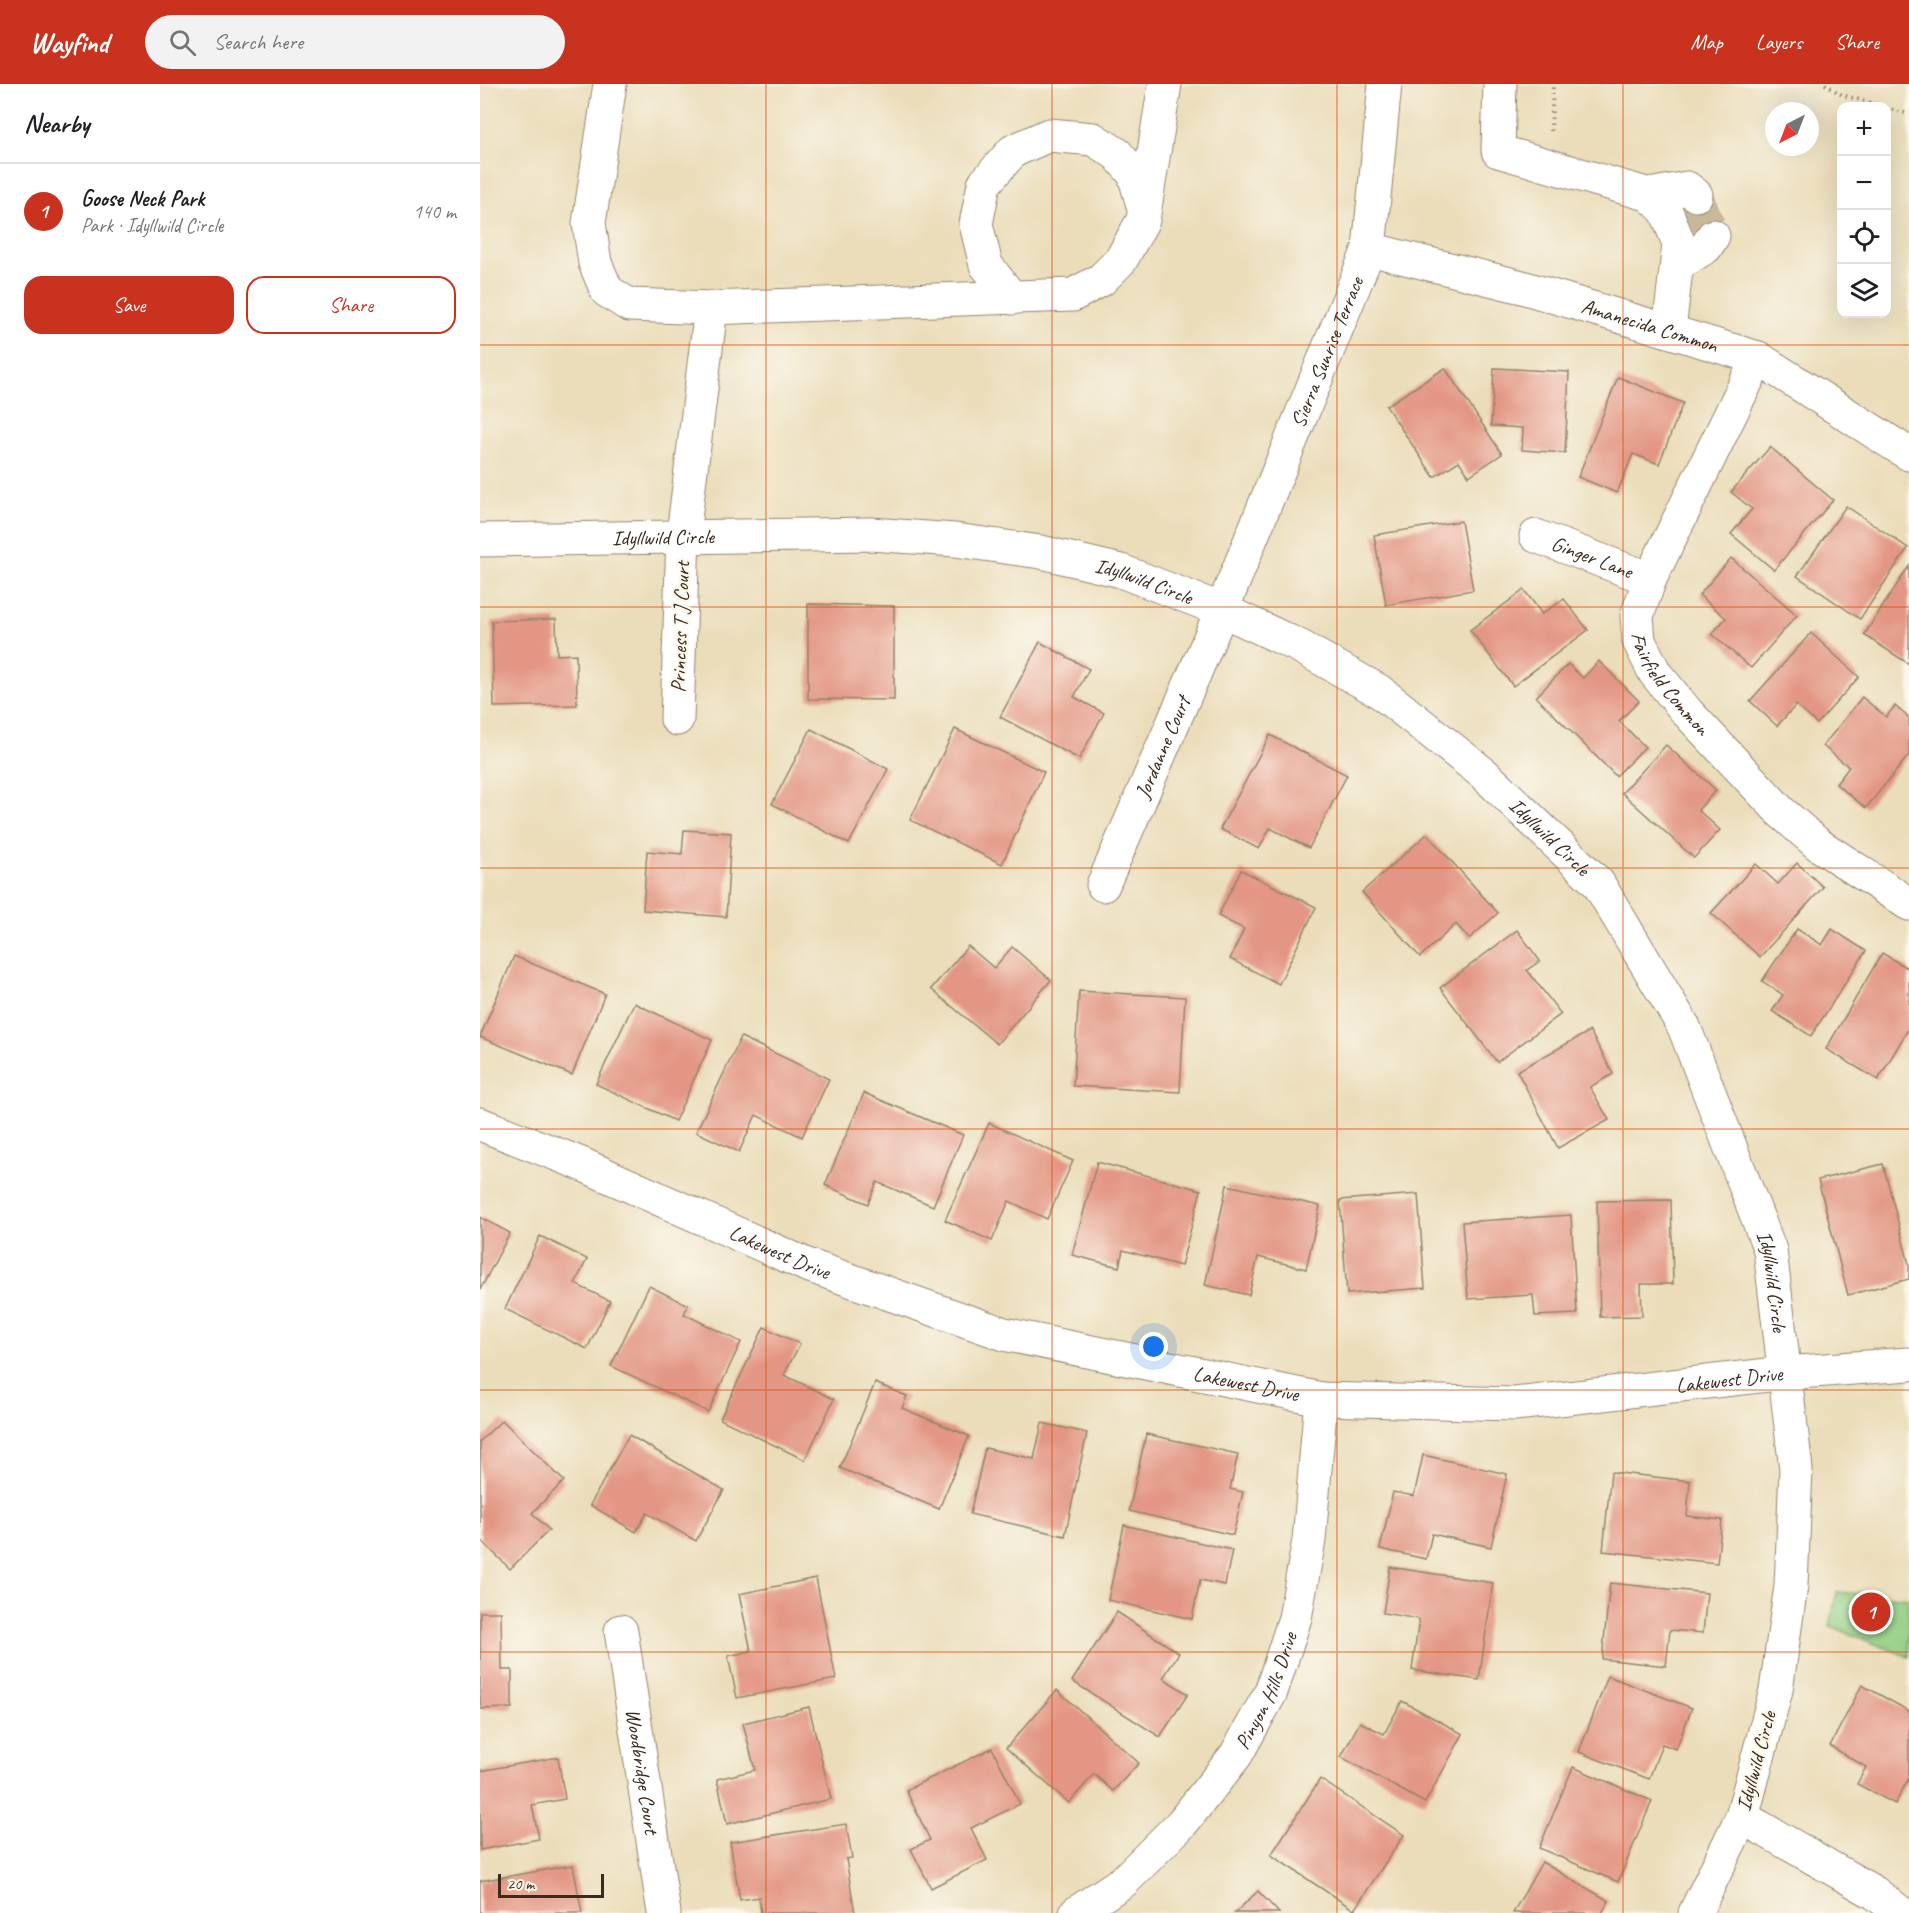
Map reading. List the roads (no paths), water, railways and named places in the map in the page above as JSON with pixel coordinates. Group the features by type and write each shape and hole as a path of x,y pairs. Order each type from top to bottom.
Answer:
{"street":[{"path":"610,84 589,223 595,263 607,291 629,305 711,308 1073,295 1101,280 1121,260 1143,220 1165,84"},
{"name":"Sierra Sunrise Terrace","path":"1222,610 1369,249 1385,84"},
{"path":"1500,84 1498,151 1650,195 1687,188 1696,195"},
{"path":"1012,298 986,264 976,224 984,184 1013,151 1049,135 1093,139 1117,154 1134,174 1144,210"},
{"path":"1650,195 1666,212 1679,244 1669,330"},
{"path":"1677,265 1706,247 1713,236"},
{"name":"Amanecida Common","path":"1369,249 1522,287 1758,358 1909,454"},
{"name":"Princess T J Court","path":"677,719 683,535 711,308"},
{"name":"Fairfield Common","path":"1758,358 1650,579 1637,616 1639,641 1655,673 1687,712 1781,812 1819,845 1909,904"},
{"name":"Idyllwild Circle","path":"480,540 683,535 871,534 955,540 1041,552 1121,571 1222,610 1299,646 1379,690 1484,774 1598,883 1684,1027 1770,1250 1796,1469 1791,1586 1776,1690 1742,1817 1695,1913"},
{"name":"Ginger Lane","path":"1536,536 1650,579"},
{"name":"Jordanne Court","path":"1103,885 1222,610"},
{"name":"Lakewest Drive","path":"480,1124 579,1163 807,1265 1004,1334 1321,1399 1515,1404 1785,1373 1909,1364"},
{"name":"Pinyon Hills Drive","path":"1077,1913 1124,1881 1182,1823 1236,1755 1270,1692 1295,1618 1309,1540 1321,1399"},
{"name":"Woodbridge Court","path":"621,1631 664,1913"},
{"path":"1742,1817 1875,1893 1901,1913"}],"tunnel":[{"path":"1696,195 1713,236"}],"place":[{"name":"Goose Neck Park","path":"1871,1612"}]}
